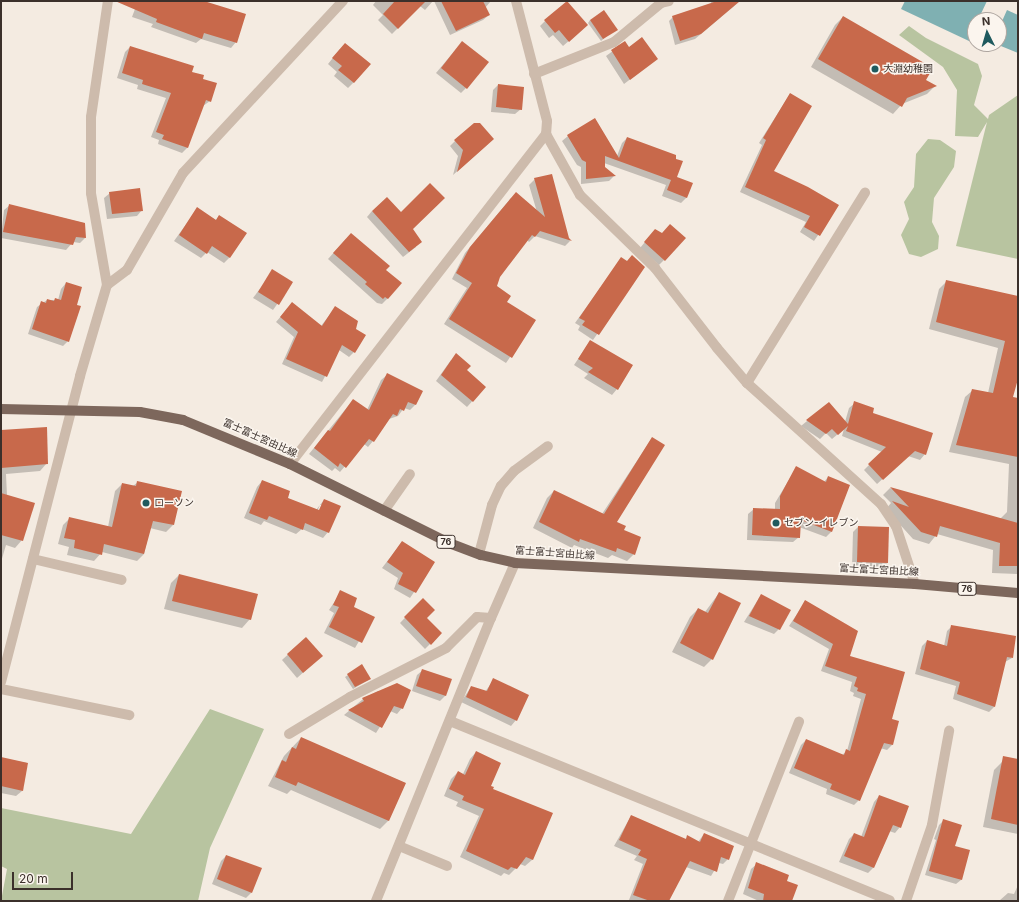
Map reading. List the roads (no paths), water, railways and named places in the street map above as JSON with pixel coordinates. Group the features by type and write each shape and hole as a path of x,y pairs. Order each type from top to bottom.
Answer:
{"main road":[{"name":"富士富士宮由比線","path":"1,409 73,409 140,412 183,420 228,437 290,464 449,543 479,554 515,563 916,584 1018,593"}],"street":[{"path":"1,682 73,409 80,376 107,285 90,186 91,117 108,1"},
{"path":"107,285 127,270 183,173 343,1"},
{"path":"290,464 546,134 547,121 516,1"},
{"path":"534,74 614,42 662,3 669,1"},
{"path":"546,134 580,195 655,268 717,348 747,383 881,504 896,526 916,584"},
{"path":"747,383 865,193"},
{"path":"479,554 492,505 501,486 514,471 548,446"},
{"path":"384,511 410,474"},
{"path":"33,559 122,580"},
{"path":"376,901 450,721 490,618 515,563"},
{"path":"289,734 350,697 446,648 477,617 490,618"},
{"path":"1,688 129,715"},
{"path":"450,721 890,901"},
{"path":"728,901 752,844 799,722"},
{"path":"906,901 932,825 949,731"},
{"path":"399,846 447,866"}],"water":[{"path":"905,1 987,1 982,12 967,12 967,40 901,9"},
{"path":"1007,10 1018,15 1018,53 1007,48"}],"place":[{"name":"大淵幼稚園","path":"875,69"},
{"name":"ローソン","path":"146,503"},
{"name":"セブン-イレブン","path":"776,523"}]}
